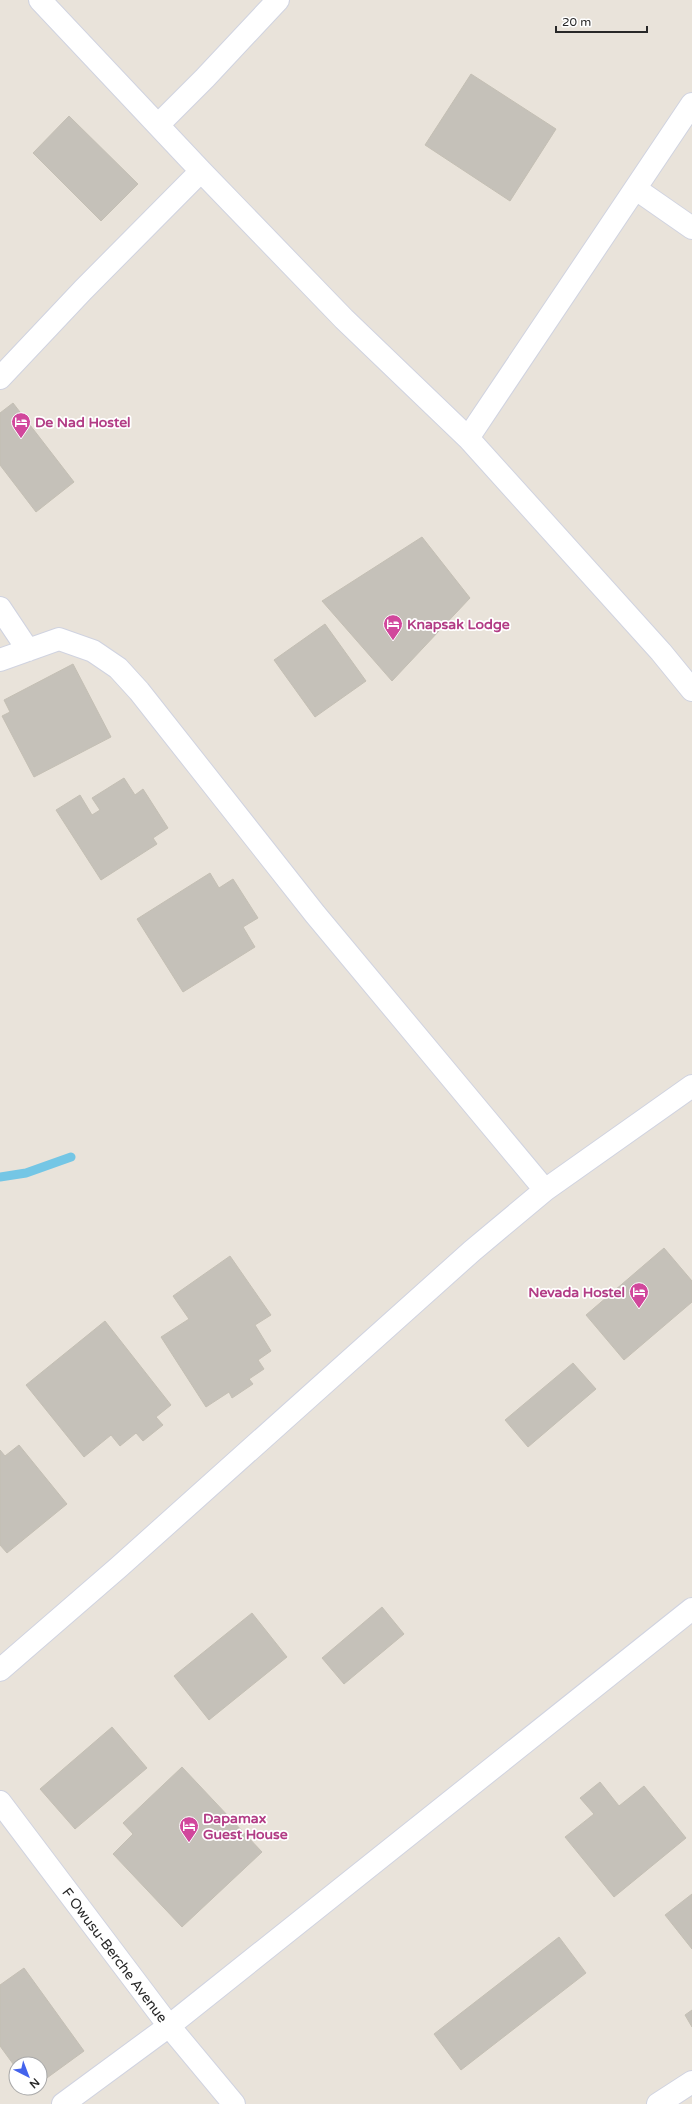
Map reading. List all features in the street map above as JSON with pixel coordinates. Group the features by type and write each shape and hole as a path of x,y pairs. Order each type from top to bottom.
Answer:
{"street":[{"path":"40,0 201,171 344,319 468,438 661,652 692,690"},
{"path":"158,125 205,78 278,0"},
{"path":"468,438 692,104"},
{"path":"0,378 83,290 201,171"},
{"path":"636,189 692,228"},
{"path":"0,608 28,650"},
{"path":"0,660 59,639 93,651 118,668 139,691 315,914 545,1190"},
{"path":"0,1670 125,1562 472,1251 545,1190 692,1086"},
{"path":"63,2104 169,2026 692,1609"},
{"name":"F Owusu-Berche Avenue","path":"0,1802 169,2026 234,2104"},
{"path":"658,2104 692,2082"}],"building":[{"path":"471,74 556,129 510,201 425,145"},
{"path":"69,116 138,184 101,221 33,153"},
{"name":"De Nad Hostel","path":"13,403 74,482 36,512 0,465 0,413"},
{"name":"Knapsak Lodge","path":"422,537 470,598 392,681 322,601"},
{"path":"325,624 366,681 315,717 274,660"},
{"path":"73,664 111,737 34,777 2,716 10,712 4,700"},
{"path":"124,778 135,795 143,789 168,828 153,838 157,844 101,880 56,810 80,795 92,815 100,810 92,798"},
{"path":"210,873 219,888 233,879 258,918 243,927 255,947 183,992 137,919"},
{"name":"Nevada Hostel","path":"664,1248 692,1281 692,1302 624,1360 586,1315"},
{"path":"230,1256 271,1315 255,1325 271,1351 258,1360 264,1369 249,1379 253,1384 232,1398 229,1392 206,1407 161,1337 189,1319 173,1296"},
{"path":"105,1321 171,1405 156,1417 163,1425 143,1441 136,1433 120,1446 111,1435 84,1457 26,1385"},
{"path":"573,1363 596,1389 528,1447 505,1420"},
{"path":"19,1445 67,1504 7,1553 0,1545 0,1450 5,1456"},
{"path":"382,1607 404,1634 344,1684 322,1658"},
{"path":"252,1613 287,1657 209,1720 174,1676"},
{"path":"112,1727 147,1768 75,1829 40,1789"},
{"name":"Dapamax Guest House","path":"182,1767 262,1852 182,1927 113,1854 133,1834 123,1823"},
{"path":"600,1782 619,1806 644,1786 686,1838 614,1897 565,1837 594,1814 580,1798"},
{"path":"692,1894 692,1949 665,1915"},
{"path":"559,1937 586,1973 461,2070 434,2034"},
{"path":"24,1968 84,2051 48,2077 48,2056 8,2057 0,2046 0,1985"},
{"path":"692,2010 692,2027 685,2015"}],"waterway":[{"path":"0,1177 26,1173 71,1157"}],"place":[{"name":"De Nad Hostel","path":"21,439"},
{"name":"Knapsak Lodge","path":"393,641"},
{"name":"Nevada Hostel","path":"639,1309"},
{"name":"Dapamax Guest House","path":"189,1843"}]}
